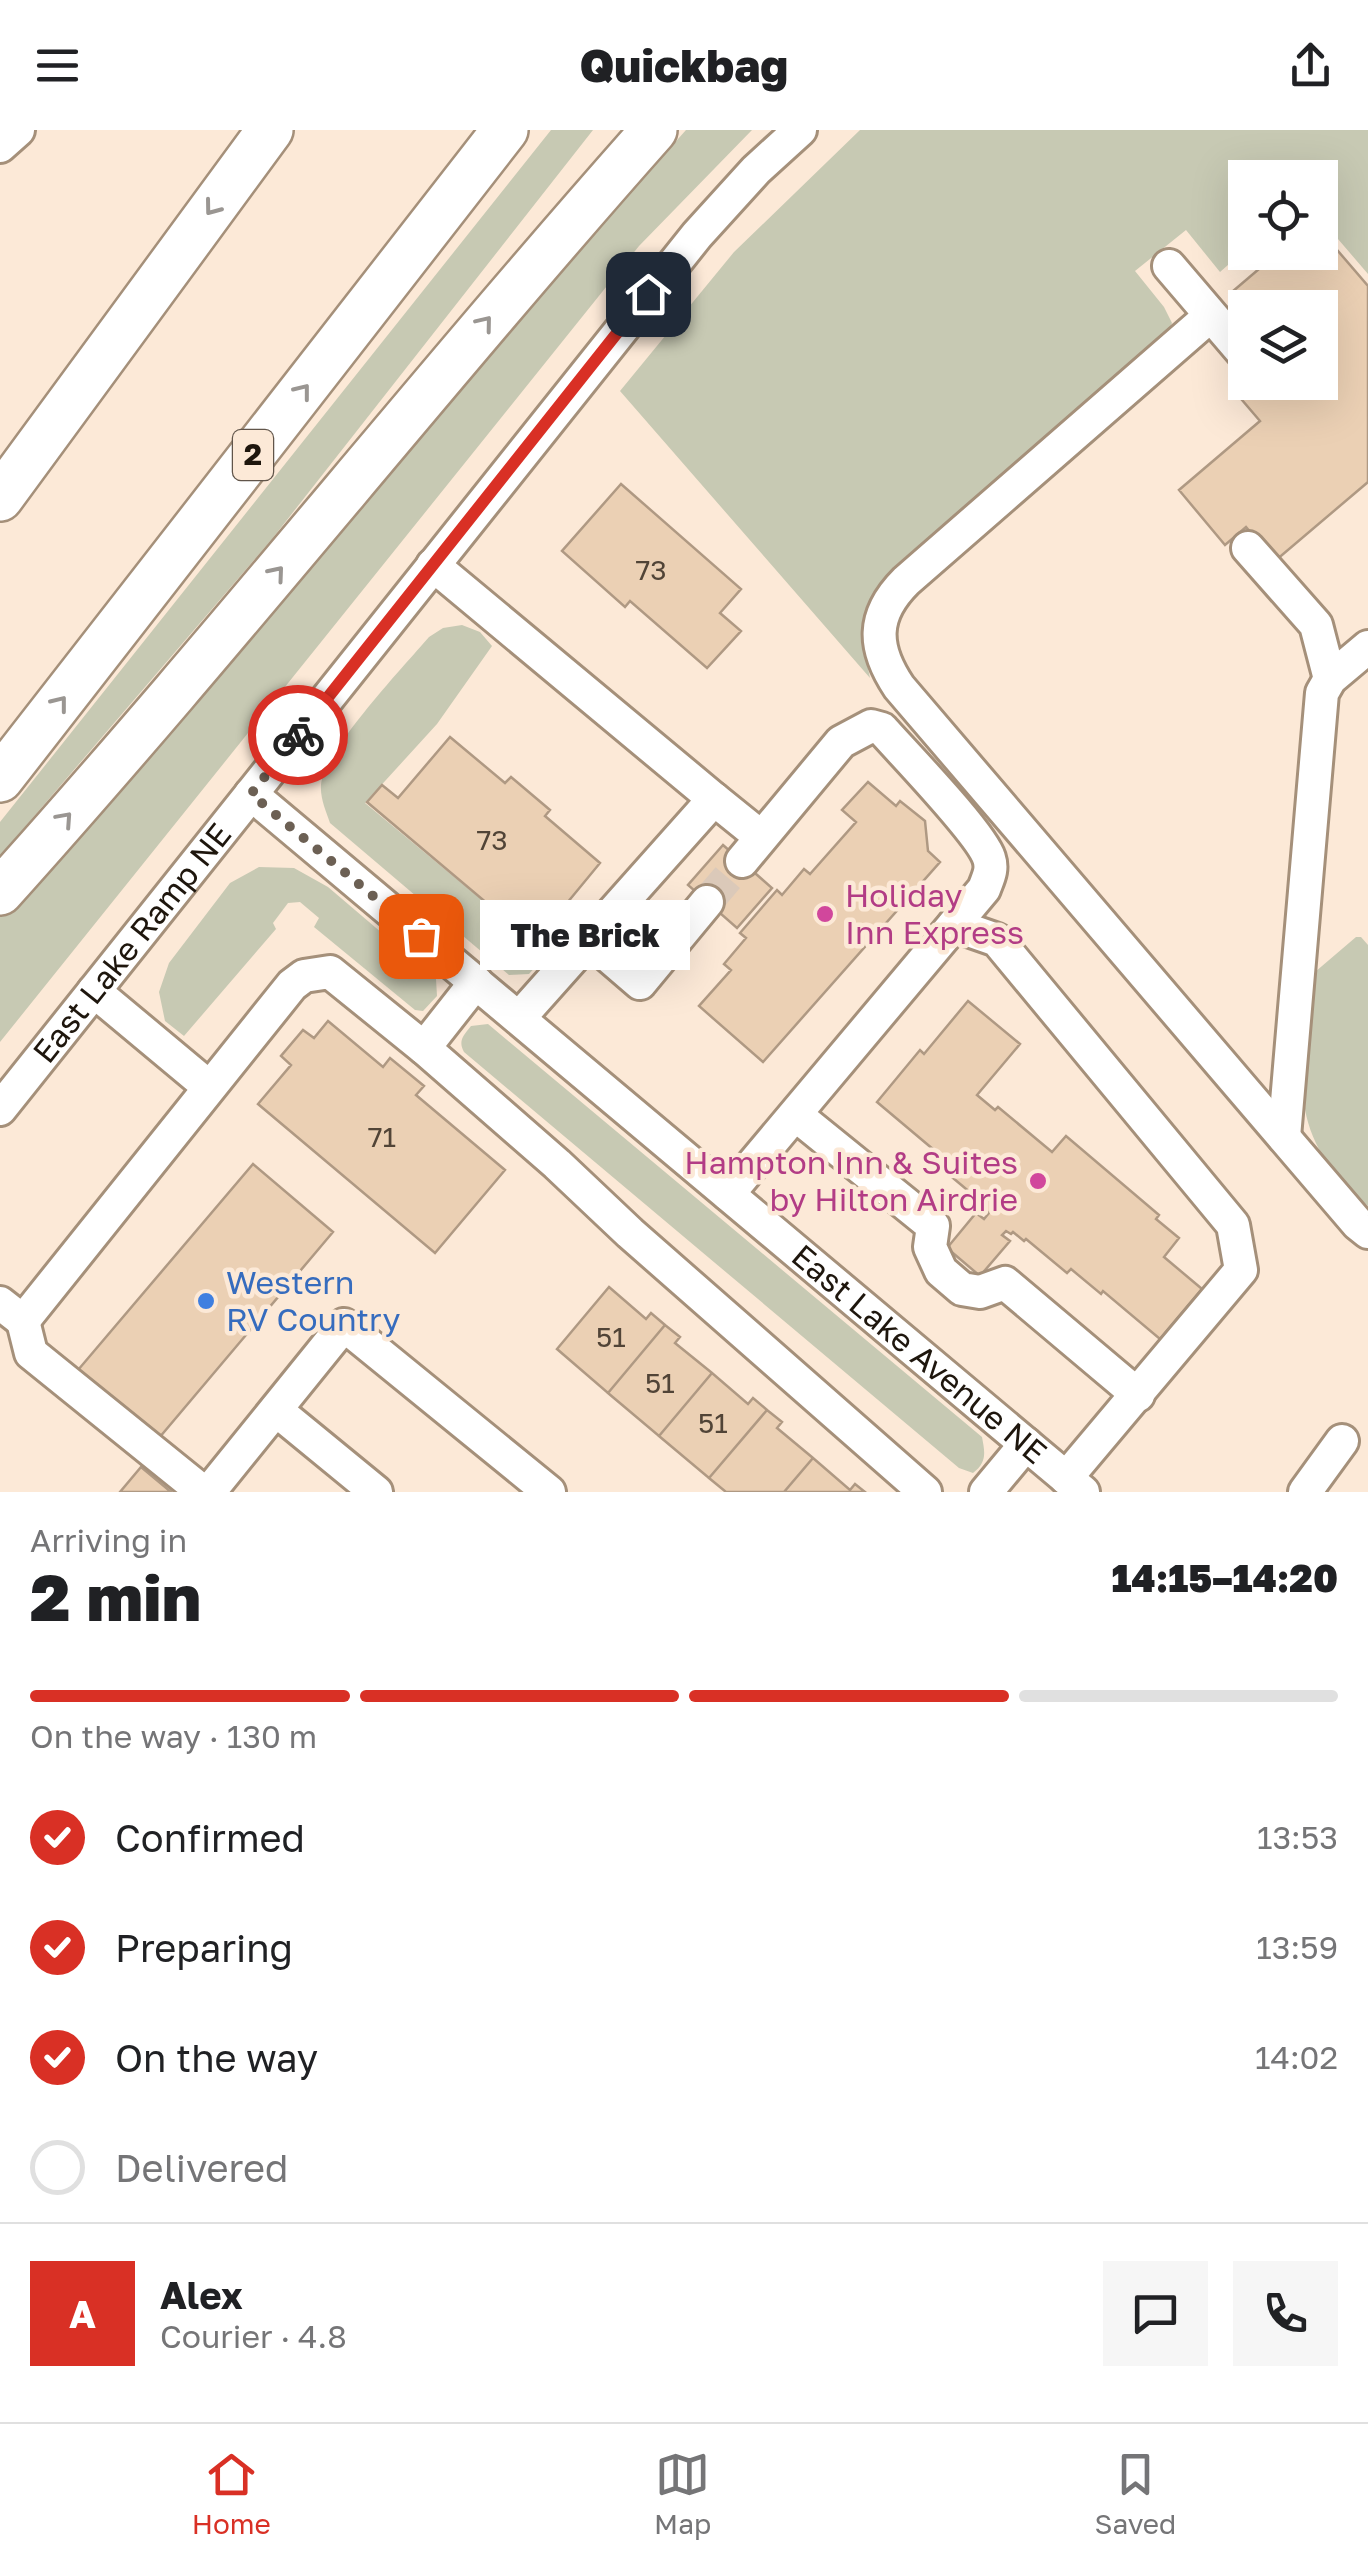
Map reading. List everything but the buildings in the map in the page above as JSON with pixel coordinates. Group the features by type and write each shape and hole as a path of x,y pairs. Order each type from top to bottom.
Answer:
{"highway":[{"path":"0,498 270,130"},
{"name":"2","path":"0,780 504,130"},
{"path":"522,278 631,130"},
{"path":"0,892 95,787 368,466 522,278 654,130"}],"street":[{"path":"0,146 18,130"},
{"name":"East Lake Ramp NE","path":"0,1109 697,235 756,170 800,130"},
{"path":"1170,266 1228,337"},
{"path":"1210,316 906,581 890,598 880,622 880,643 884,666 899,688 1368,1232"},
{"path":"1248,548 1316,625 1330,679"},
{"path":"433,565 714,799 752,849 841,742 871,726 882,729 988,854 992,869 984,888 728,1194"},
{"path":"1284,1138 1322,694 1330,679 1368,646"},
{"name":"East Lake Avenue NE","path":"251,794 1074,1485"},
{"path":"519,1018 714,799"},
{"path":"590,940 640,983 707,902"},
{"path":"954,925 997,940 1233,1225 1241,1270 1138,1395 1074,1485"},
{"path":"549,1492 344,1325 206,1492 31,1353 12,1312 292,984 314,972 330,972 424,1048 925,1492"},
{"path":"424,1048 476,982"},
{"path":"94,991 208,1087"},
{"path":"796,1115 933,1226 930,1246 941,1271 962,1289 980,1292 1005,1283 1138,1395"},
{"path":"276,1410 376,1492"},
{"path":"1305,1492 1342,1441"},
{"path":"986,1492 1026,1444"}],"green space":[{"path":"551,130 593,130 272,539 0,856 0,822"},
{"path":"686,130 752,130 639,246 0,1042 0,903"},
{"path":"860,130 1368,130 1368,274 1338,239 1338,160 1228,160 1228,265 1220,272 1186,230 1135,271 1164,307 1172,323 1167,333 896,565 866,617 870,678 620,391 734,252"},
{"path":"462,625 480,632 492,646 437,724 365,803 547,954 529,974 509,975 330,823 321,795 325,770 367,709 429,637 443,628"},
{"path":"259,867 294,868 328,887 436,979 437,996 423,1011 415,1010 314,927 319,918 300,902 288,903 273,923 276,929 184,1036 165,1021 159,992 169,963 230,883"},
{"path":"1356,937 1368,945 1368,1206 1327,1163 1313,1137 1305,1109 1315,972"},
{"path":"488,1024 982,1437 984,1457 978,1469 973,1473 959,1468 464,1052 462,1039 471,1026"}],"tunnel":[{"path":"707,902 742,861"}],"way so far":[{"path":"298,735 251,794 421,936"}],"place":[{"name":"Holiday Inn Express","path":"825,914"},
{"name":"The Brick","path":"421,936"},
{"name":"Hampton Inn & Suites by Hilton Airdrie","path":"1038,1181"},
{"name":"Western RV Country","path":"206,1301"}],"route":[{"path":"298,735 648,294"}]}
